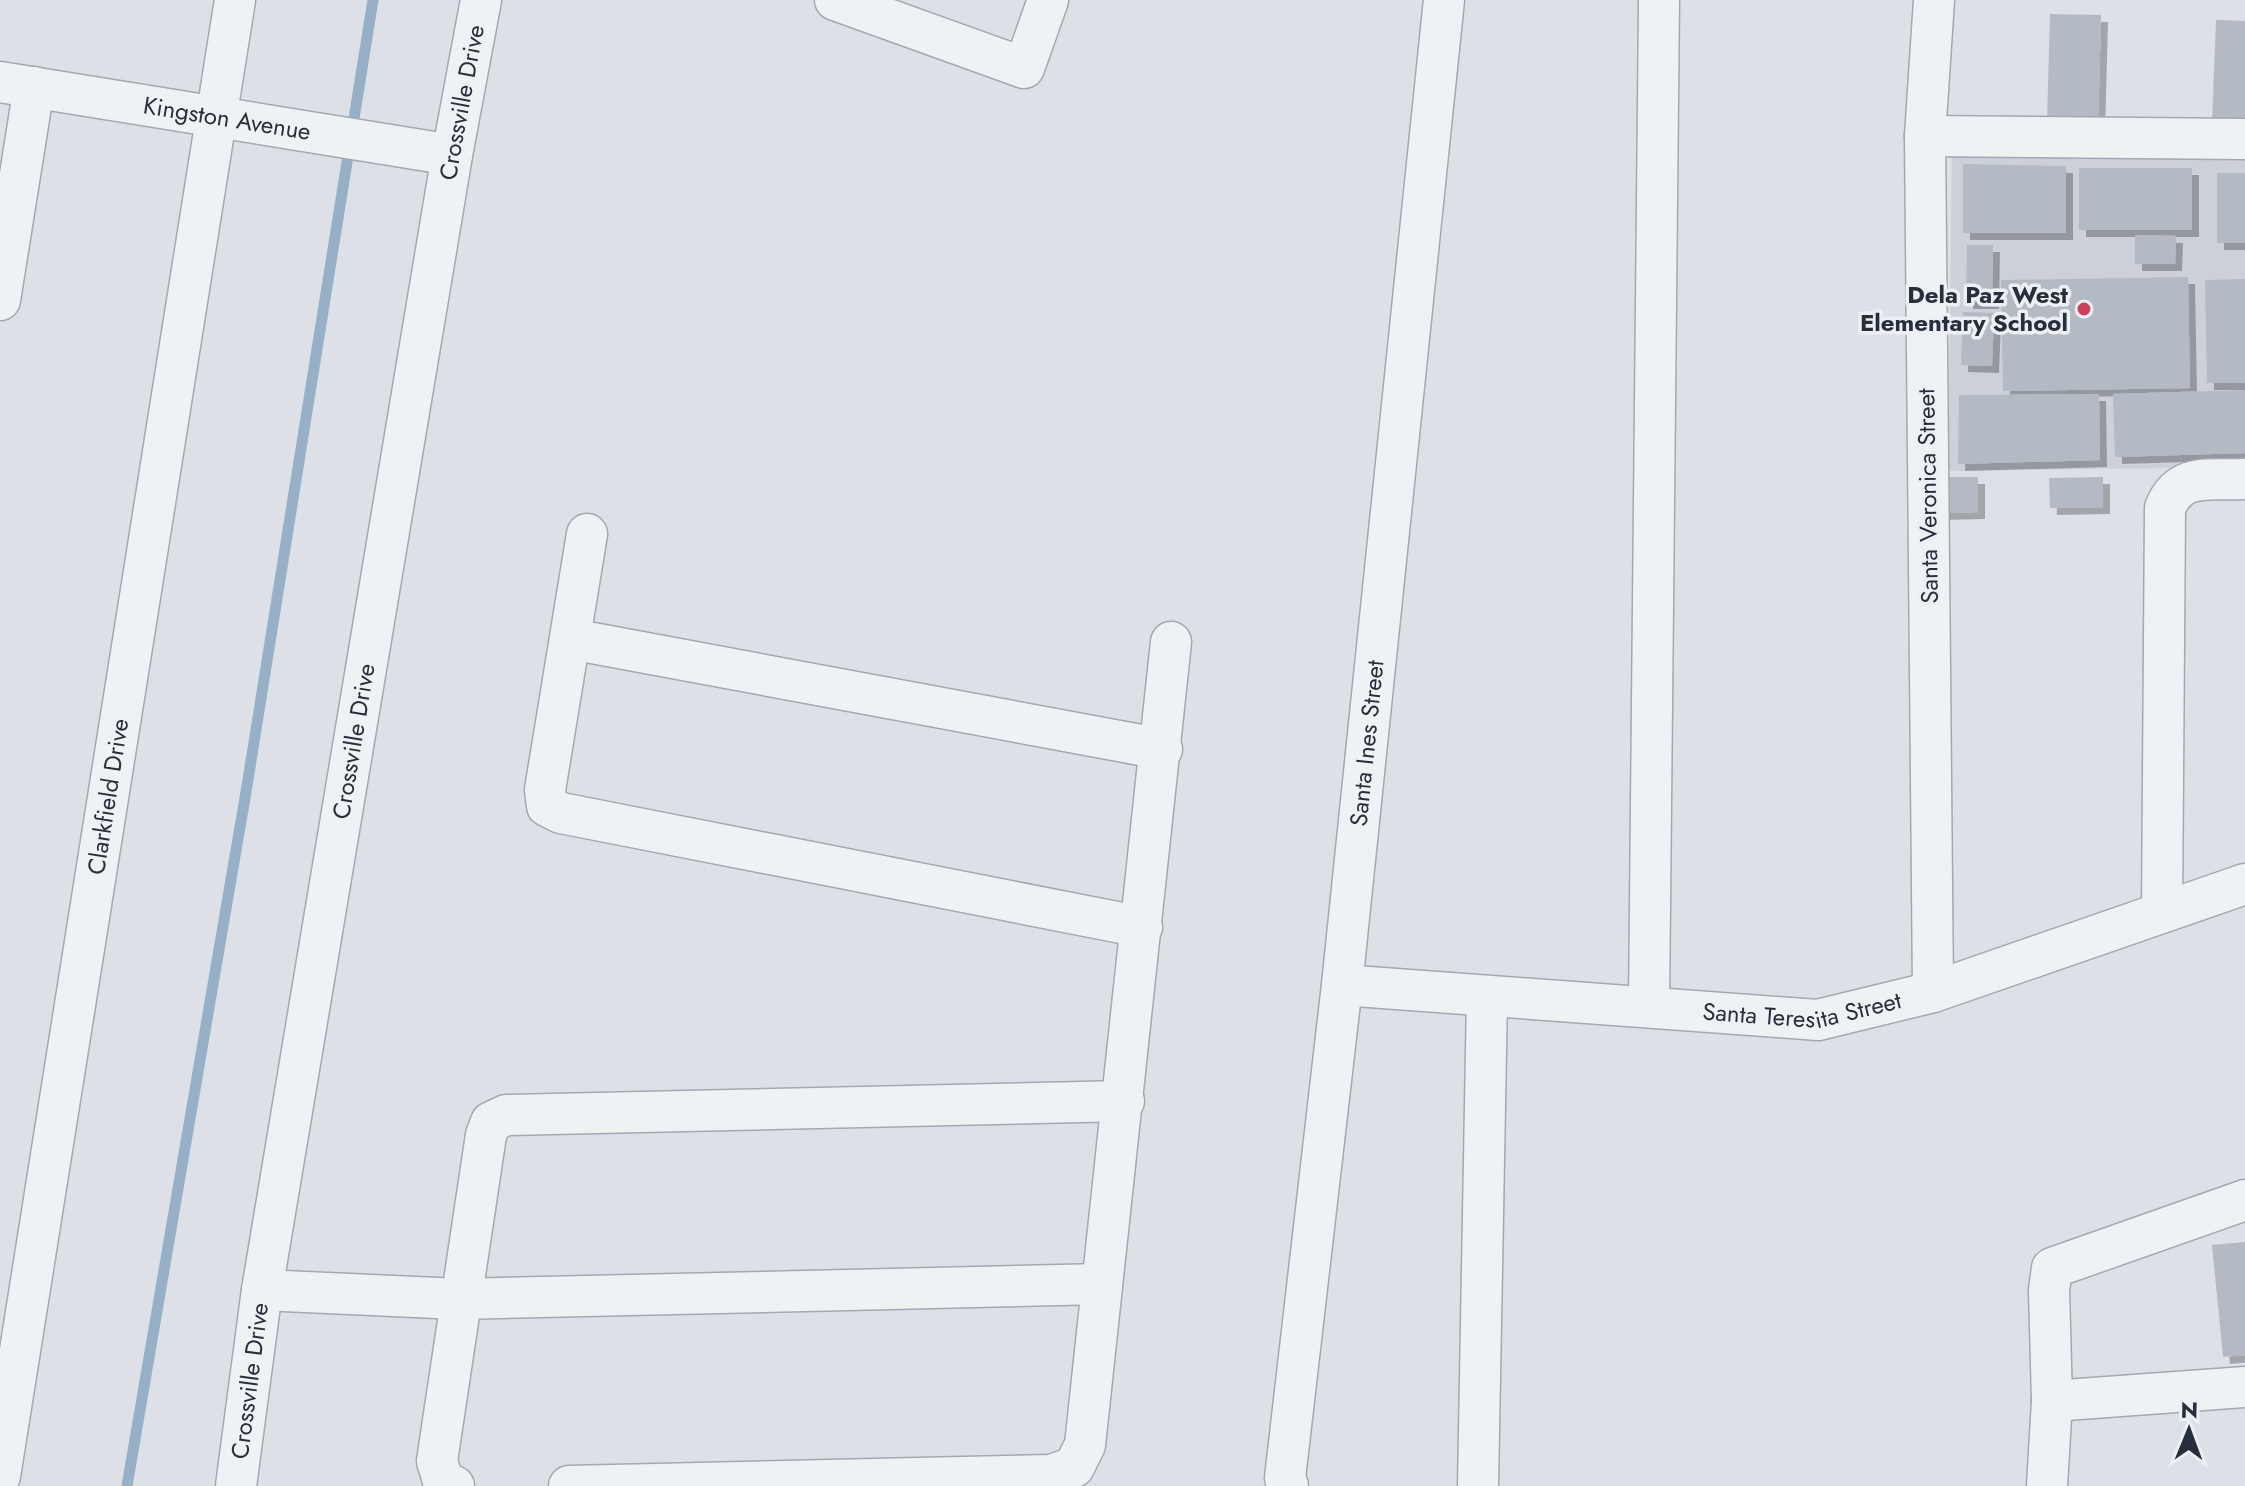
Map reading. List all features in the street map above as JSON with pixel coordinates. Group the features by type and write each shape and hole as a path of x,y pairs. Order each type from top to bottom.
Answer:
{"street":[{"name":"Clarkfield Drive","path":"0,1476 17,1252 235,0"},
{"name":"Crossville Drive","path":"236,1486 262,1290 452,155 481,0"},
{"path":"835,0 1024,68 1048,0"},
{"name":"Santa Ines Street","path":"1288,1486 1285,1478 1342,985 1444,0"},
{"path":"1649,1006 1659,0"},
{"name":"Santa Veronica Street","path":"1933,992 1925,136 1934,0"},
{"name":"Kingston Avenue","path":"17,85 452,155"},
{"path":"0,300 17,85"},
{"path":"1925,136 2245,139"},
{"path":"2162,912 2165,508 2172,491 2186,481 2245,479"},
{"path":"587,534 545,790 547,806 561,813 1142,927"},
{"path":"571,639 1162,749"},
{"path":"569,1486 1051,1475 1074,1467 1085,1445 1162,749 1171,642"},
{"name":"Santa Teresita Street","path":"1342,985 1818,1020 1933,992 2245,884"},
{"path":"1478,1486 1487,997"},
{"path":"454,1486 443,1481 437,1461 459,1299 486,1135 491,1122 506,1115 1124,1101"},
{"path":"2047,1486 2052,1401 2049,1290 2052,1268 2245,1200"},
{"path":"262,1290 459,1299 1102,1284"},
{"path":"2052,1401 2245,1387"}],"shaded area":[{"name":"Dela Paz West Elementary School","path":"1952,146 2245,152 2245,467 1948,471"}],"building":[{"path":"2050,14 2101,15 2098,125 2047,123"},
{"path":"2216,20 2245,21 2245,124 2212,123"},
{"path":"1963,164 2066,166 2066,233 1963,233"},
{"path":"2079,168 2192,168 2192,230 2079,230"},
{"path":"2217,173 2245,173 2245,243 2217,243"},
{"path":"2135,235 2176,236 2175,264 2135,264"},
{"path":"1967,245 1993,245 1992,302 1966,302"},
{"path":"2188,277 2190,388 2003,391 2001,280"},
{"path":"2245,279 2245,383 2207,383 2205,280"},
{"path":"1963,312 1994,313 1992,366 1961,365"},
{"path":"2245,390 2245,453 2115,457 2113,394"},
{"path":"2099,394 2100,460 1958,464 1959,395"},
{"path":"1937,477 1978,477 1978,512 1937,513"},
{"path":"2103,477 2103,507 2050,508 2049,478"},
{"path":"2245,1242 2245,1355 2223,1357 2212,1245"}],"waterway":[{"path":"127,1486 246,792 373,0"}],"place":[{"name":"Dela Paz West Elementary School","path":"2084,309"}]}
